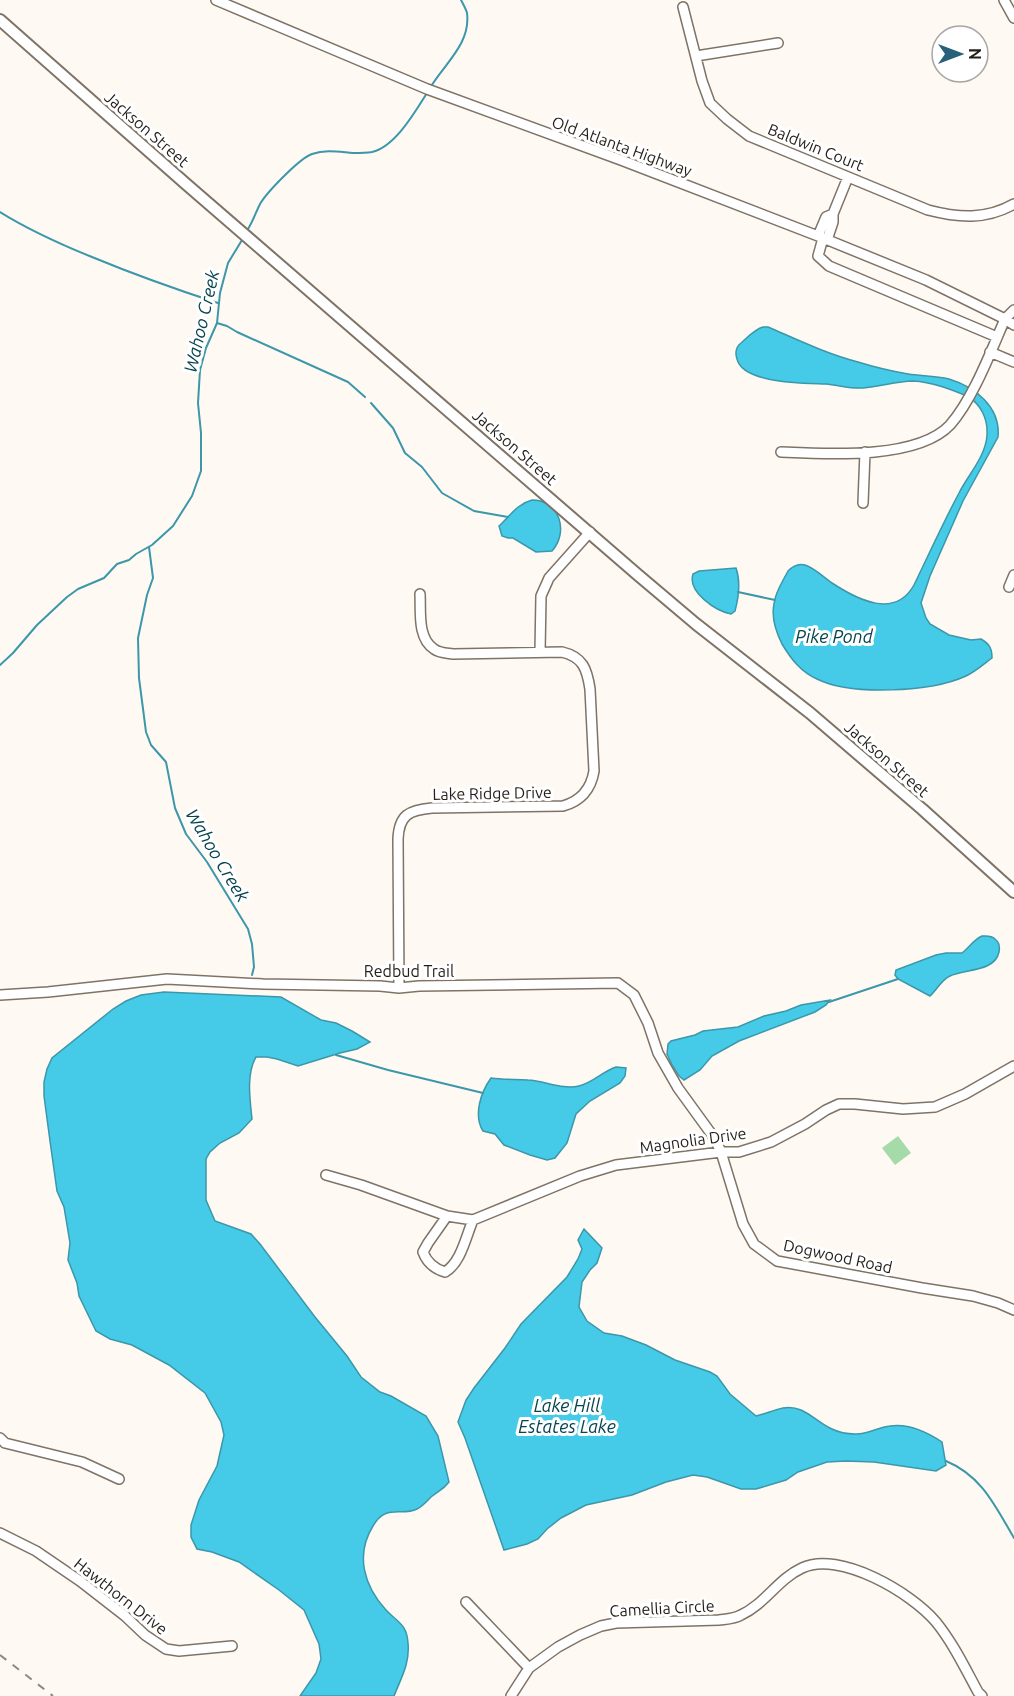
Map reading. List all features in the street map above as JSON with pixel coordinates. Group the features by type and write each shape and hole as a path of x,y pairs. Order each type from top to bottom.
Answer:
{"main road":[{"name":"Jackson Street","path":"0,20 638,575 696,624 810,713 1014,892"}],"street":[{"name":"Old Atlanta Highway","path":"216,0 473,108 621,160 823,238 926,280 1014,325"},
{"path":"1004,0 1014,18"},
{"name":"Baldwin Court","path":"683,7 710,103 749,136 928,210 969,217 999,212 1014,204"},
{"path":"696,56 778,43"},
{"path":"848,177 833,214 826,217 818,256 829,266 997,338"},
{"path":"781,452 865,452 909,447 938,435 949,426 964,406 1005,319 1014,310"},
{"path":"990,352 1014,362"},
{"path":"863,503 865,452"},
{"path":"540,651 541,596 549,578 590,532"},
{"path":"1009,587 1014,574"},
{"name":"Lake Ridge Drive","path":"399,988 398,838 401,820 407,814 432,808 572,804 580,798 592,781 594,771 590,689 580,660 573,654 562,651 453,654 436,651 427,644 421,626 420,594"},
{"name":"Redbud Trail","path":"0,995 166,979 399,988 618,983 634,995 648,1023 658,1053 678,1088 721,1152"},
{"name":"Magnolia Drive","path":"473,1220 580,1176 616,1165 721,1152 739,1152 771,1142 839,1104 903,1109 935,1107 965,1094 1014,1066"},
{"name":"Dogwood Road","path":"721,1152 743,1224 754,1244 777,1262 973,1296 1014,1310"},
{"path":"326,1175 447,1215 473,1220 461,1252 451,1269 445,1272 429,1263 423,1252 447,1215"},
{"path":"0,1453 3,1441 82,1462 119,1479"},
{"name":"Hawthorn Drive","path":"0,1533 36,1551 80,1581 125,1616 145,1635 166,1649 179,1651 232,1646"},
{"name":"Camellia Circle","path":"511,1696 529,1668 558,1647 601,1626 718,1620 742,1615 780,1582 797,1571 813,1564 830,1563 851,1568 878,1579 928,1614 951,1642 982,1696"},
{"path":"466,1602 529,1668"}],"green space":[{"path":"898,1136 911,1153 895,1165 882,1148"}],"water":[{"name":"Pike Pond","path":"763,327 870,366 949,379 977,393 991,408 998,426 998,437 963,501 930,576 921,603 930,624 949,635 971,640 981,639 988,645 992,658 973,672 933,686 891,690 850,688 817,679 806,673 797,665 782,644 776,630 773,609 778,591 788,571 796,565 809,566 832,583 864,600 887,604 906,595 914,585 953,504 980,458 986,443 987,429 983,412 972,399 934,384 907,381 854,388 776,380 751,373 742,367 737,359 736,350 749,336"},
{"path":"532,500 542,501 549,505 559,518 560,535 552,551 536,552 513,538 502,536 499,526 518,507"},
{"path":"736,568 739,579 738,594 735,611 731,614 704,600 698,594 692,581 693,574 699,571"},
{"path":"982,936 992,937 999,945 996,958 992,963 947,978 930,996 898,979 895,975 896,970 936,955 962,953"},
{"path":"164,992 281,997 321,1020 336,1023 370,1042 357,1049 298,1066 277,1059 256,1057 250,1079 252,1119 239,1133 220,1143 206,1159 206,1200 215,1221 251,1234 260,1244 361,1377 380,1392 426,1416 438,1436 449,1482 417,1509 383,1515 373,1526 364,1548 364,1570 372,1591 406,1632 408,1651 406,1664 394,1696 300,1696 316,1673 321,1659 319,1644 304,1610 239,1562 197,1549 191,1537 191,1525 199,1500 217,1466 224,1435 221,1422 205,1393 169,1365 132,1345 110,1339 96,1331 79,1296 77,1283 68,1260 70,1243 64,1207 57,1191 44,1096 47,1069 52,1058 113,1009 141,995"},
{"path":"830,1000 815,1012 739,1041 712,1056 700,1070 684,1080 679,1076 667,1054 668,1044 671,1041 703,1031 738,1027 764,1016 801,1005"},
{"path":"616,1067 626,1068 625,1076 620,1083 590,1101 576,1114 567,1143 555,1158 547,1160 504,1145 495,1134 483,1131 480,1125 478,1111 484,1090 491,1078 528,1080 573,1087 589,1082"},
{"name":"Lake Hill Estates Lake","path":"584,1229 602,1248 597,1263 582,1282 579,1307 587,1321 604,1333 622,1336 675,1360 710,1372 717,1376 730,1394 756,1416 790,1407 803,1411 832,1429 846,1433 864,1433 897,1425 918,1429 942,1442 946,1465 936,1471 874,1462 827,1462 798,1472 786,1480 756,1489 741,1489 707,1477 693,1475 632,1495 586,1505 561,1518 538,1539 504,1550 458,1422 466,1400 521,1324 567,1277 582,1249 578,1240"}],"waterway":[{"name":"Wahoo Creek","path":"430,88 461,44 465,34 467,13 461,0"},
{"name":"Wahoo Creek","path":"248,229 260,204 284,176 300,162 312,154 322,152 362,153 380,149 404,128 427,93"},
{"path":"0,212 56,242 218,303"},
{"name":"Wahoo Creek","path":"0,665 67,597 78,589 104,578 117,564 129,560 152,545 173,526 192,496 201,471 198,403 200,370 206,348 217,323 220,293 228,263 242,240"},
{"path":"217,323 348,382 365,397"},
{"path":"371,403 393,428 405,453 422,467 442,493 474,511 508,517"},
{"name":"Wahoo Creek","path":"149,547 153,578 138,638 139,678 146,732 151,745 166,762 175,808 186,834 207,862 248,929 252,944 254,967 252,975"},
{"path":"738,592 775,600"},
{"path":"829,1002 898,979"},
{"path":"336,1055 483,1093"},
{"path":"946,1461 969,1475 986,1493 1014,1538"}],"railway":[{"path":"0,1655 53,1696"}]}
